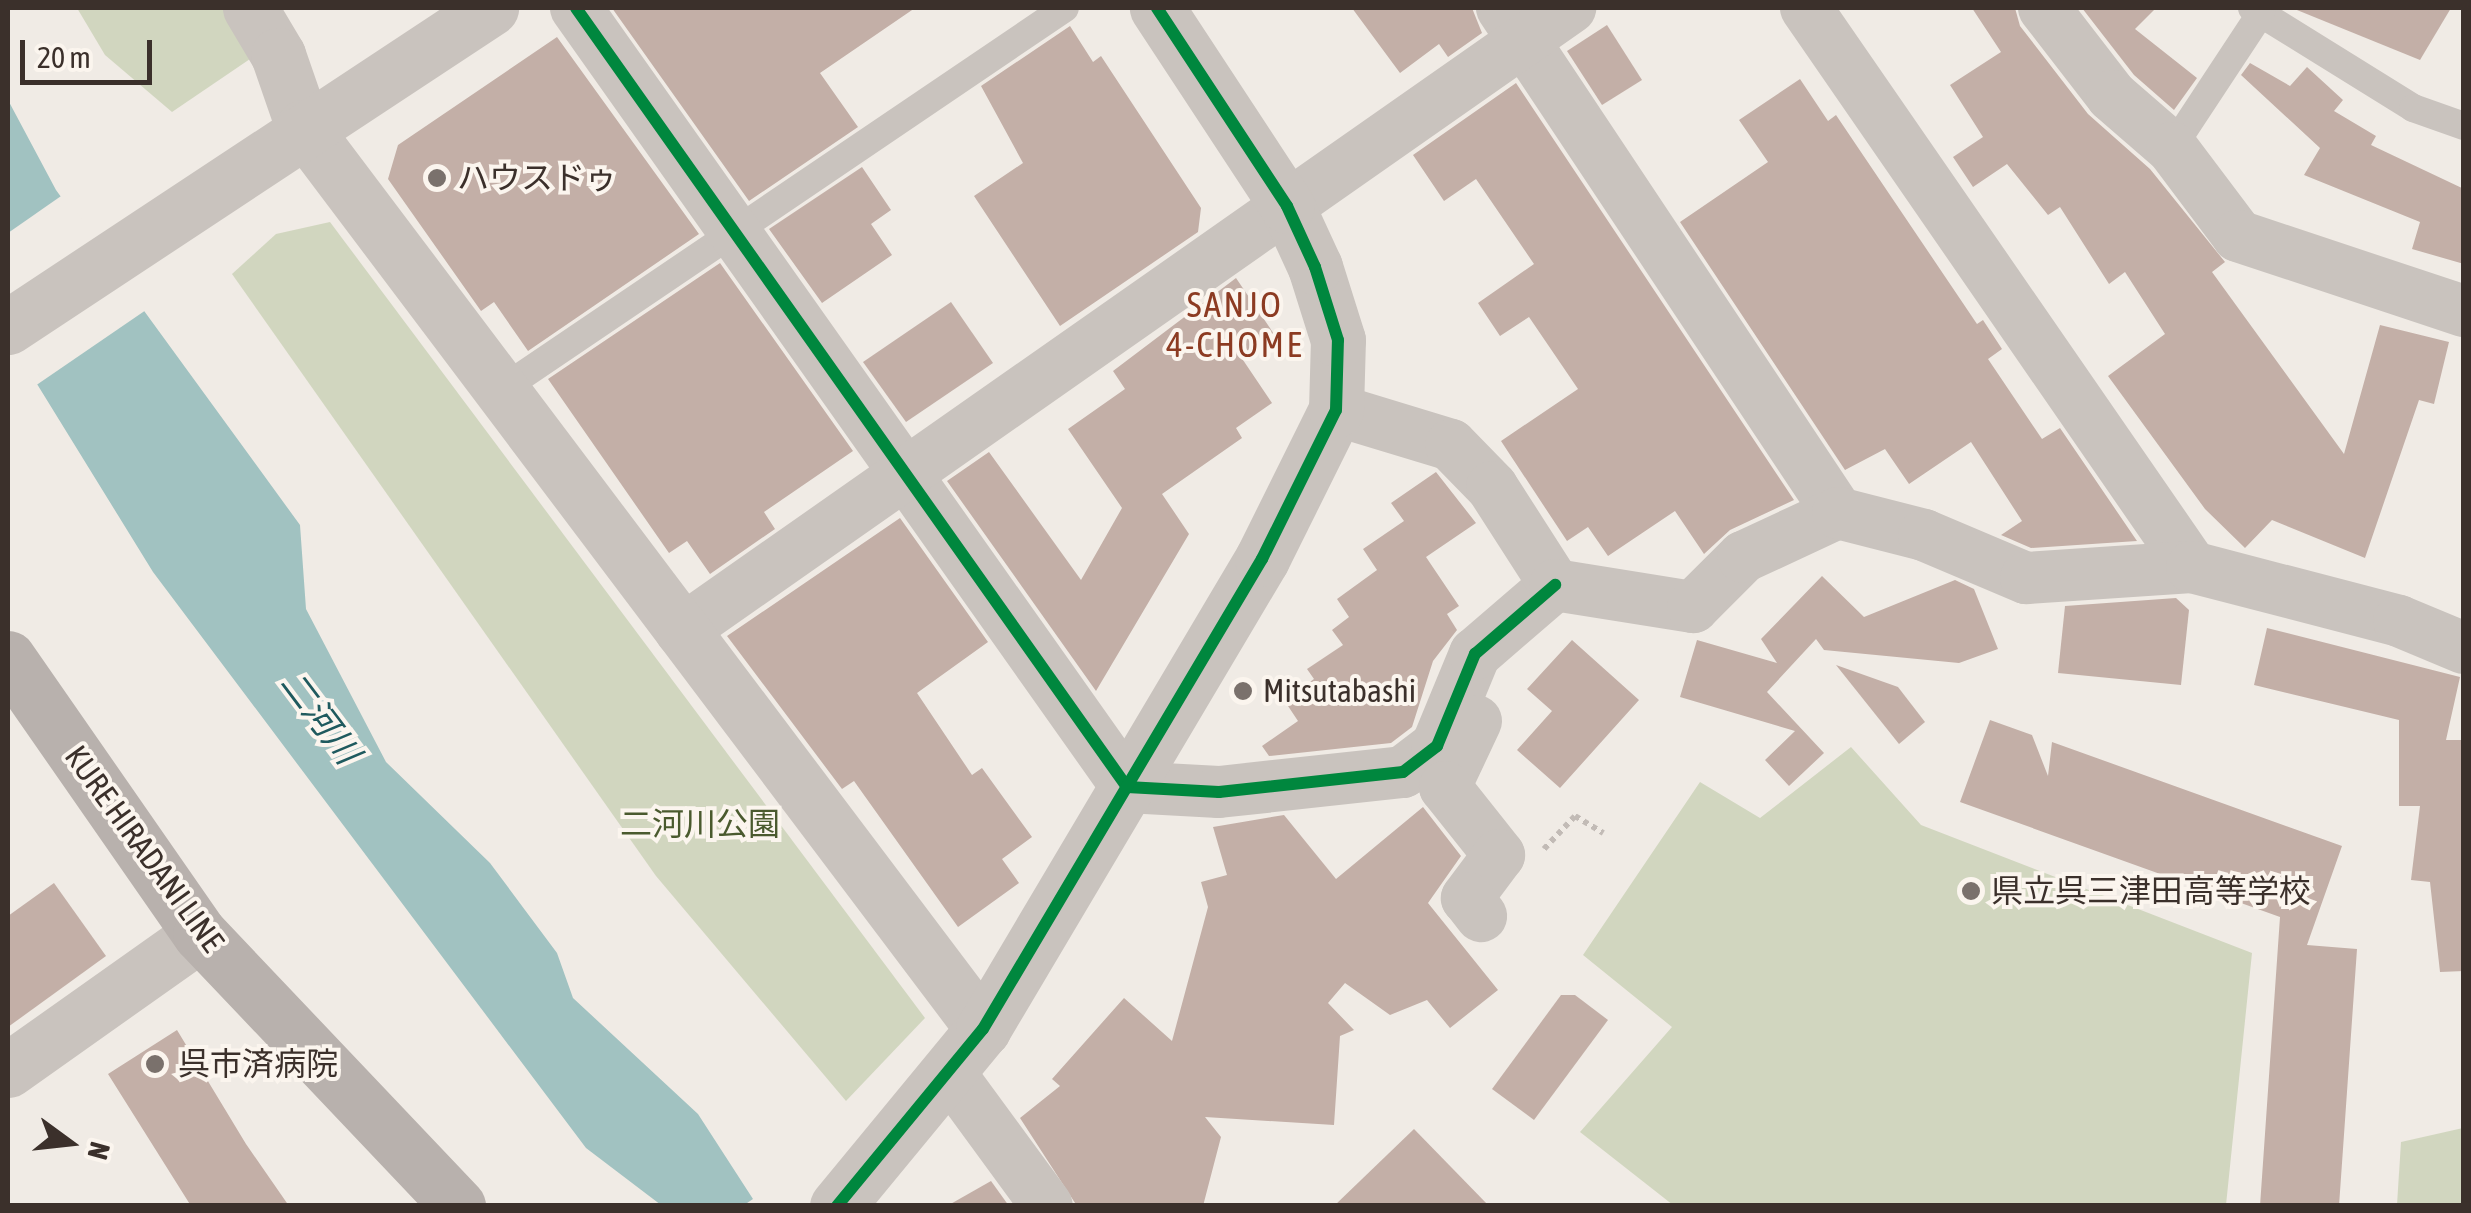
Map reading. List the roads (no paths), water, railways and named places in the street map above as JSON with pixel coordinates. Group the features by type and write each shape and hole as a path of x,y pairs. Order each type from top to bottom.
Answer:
{"main road":[{"name":"KURE HIRADANI LINE","path":"8,658 200,934 458,1206"}],"street":[{"path":"250,8 278,55 303,127 983,1029"},
{"path":"8,327 303,127 491,8"},
{"path":"576,8 909,471 1127,786"},
{"path":"837,1206 952,1075 983,1029 1300,490 1336,410 1338,340 1287,206 1157,8"},
{"path":"682,631 1287,206 1514,24 1570,8"},
{"path":"1806,8 2192,567"},
{"path":"2044,8 2112,96 2172,148 2238,236 2464,311"},
{"path":"1514,24 1838,513"},
{"path":"1336,410 1451,445 1492,488 1545,594 1551,619 1502,665 1445,787 1499,855 1467,898 1481,916"},
{"path":"1127,786 1219,792 1404,772 1437,746 1475,654 1545,594 1693,607 1743,557 1838,513 1924,535 2026,578 2192,567 2399,622 2464,648"},
{"path":"8,1070 200,934"},
{"path":"952,1075 1047,1206"}],"lane":[{"path":"500,390 734,228 1065,8"},
{"path":"2172,148 2257,10 2413,108 2464,126"}],"water":[{"name":"二河川","path":"8,100 56,190 300,525 306,609 386,762 490,863 557,953 573,998 698,1114 753,1199 744,1205 661,1205 586,1148 153,572 8,337"}],"place":[{"name":"ハウスドゥ","path":"437,178"},
{"name":"Mitsutabashi","path":"1243,691"},
{"name":"県立呉三津田高等学校","path":"1971,891"},
{"name":"呉市済病院","path":"155,1064"}],"district":[{"name":"SANJO 4-CHOME","path":"1235,324"}],"park label":[{"name":"二河川公園","path":"700,824"}]}
